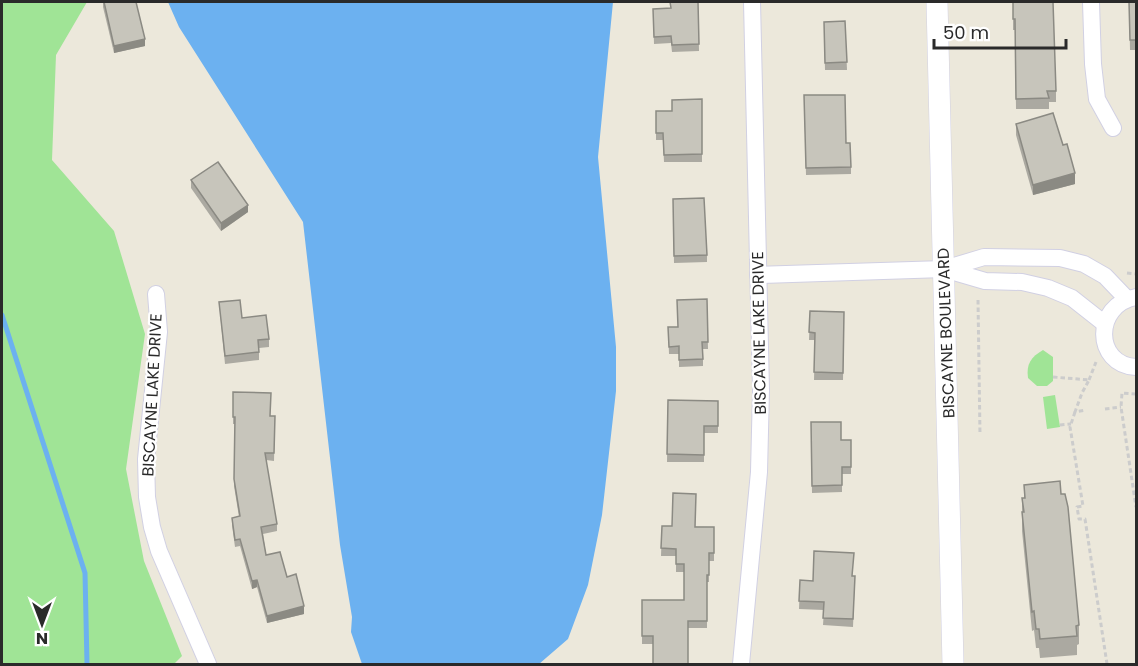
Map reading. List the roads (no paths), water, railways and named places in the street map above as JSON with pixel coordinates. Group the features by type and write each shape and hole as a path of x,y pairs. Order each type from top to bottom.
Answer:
{"street":[{"name":"BISCAYNE LAKE DRIVE","path":"741,664 759,472 762,390 752,2"},
{"name":"BISCAYNE BOULEVARD","path":"937,2 953,664"},
{"path":"1091,2 1093,64 1097,99 1113,128"},
{"path":"758,275 944,269 984,257 1060,258 1084,264 1105,276 1132,298 1117,305 1109,313 1104,335 1106,346 1112,356 1121,363 1137,367"},
{"path":"944,269 985,281 1022,282 1048,288 1072,298 1105,324"},
{"name":"BISCAYNE LAKE DRIVE","path":"156,294 159,332 146,459 147,497 159,552 208,664"}],"water":[{"path":"168,2 613,2 598,157 616,347 616,391 602,515 588,585 568,639 539,664 362,664 351,632 352,617 340,545 303,222 179,27"}],"waterway":[{"path":"2,315 85,573 87,664"}]}
